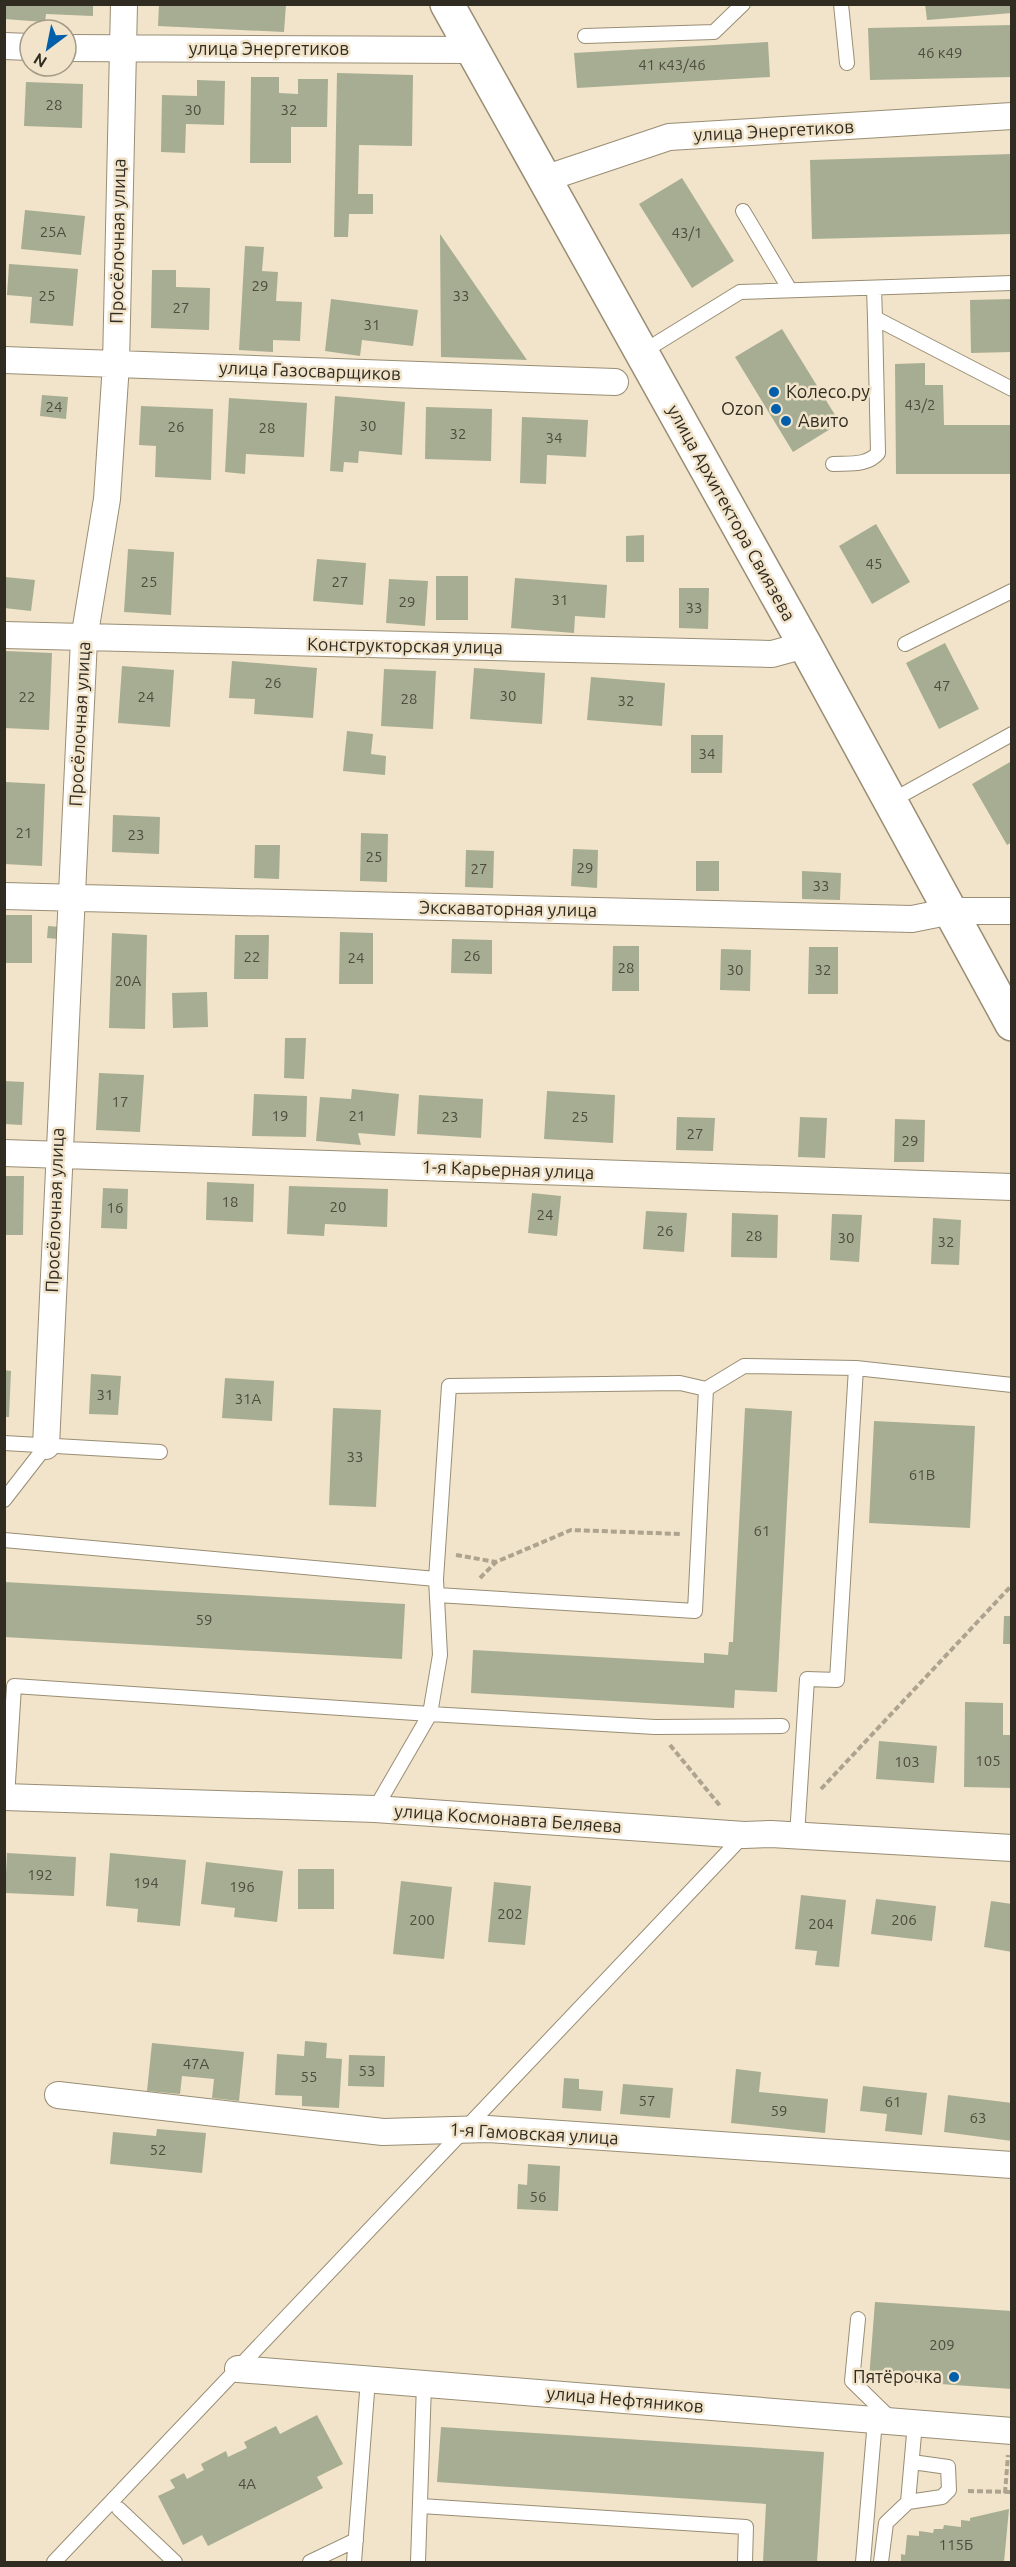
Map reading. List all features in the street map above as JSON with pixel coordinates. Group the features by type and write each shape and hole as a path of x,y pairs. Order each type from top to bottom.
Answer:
{"main road":[{"name":"улица Архитектора Свиязева","path":"447,4 805,645 952,911 1011,1024"}],"street":[{"name":"Просёлочная улица","path":"46,1446 57,1155 84,639 107,499 116,364 124,4"},
{"name":"улица Энергетиков","path":"78,48 471,50"},
{"name":"улица Энергетиков","path":"544,179 669,137 1011,116"},
{"name":"улица Газосварщиков","path":"4,360 615,382"},
{"name":"Конструкторская улица","path":"4,635 84,639 772,654 805,645"},
{"name":"Экскаваторная улица","path":"4,896 912,919 952,911 1011,911"},
{"name":"1-я Карьерная улица","path":"4,1153 1011,1186"},
{"name":"улица Космонавта Беляева","path":"6,1798 375,1809 744,1835 1011,1848"},
{"name":"1-я Гамовская улица","path":"58,2095 383,2132 465,2129 1011,2165"},
{"name":"улица Нефтяников","path":"238,2368 1011,2431"}],"lane":[{"path":"585,36 714,32 743,4"},
{"path":"841,4 847,63"},
{"path":"743,211 790,290"},
{"path":"641,353 740,292 1010,282"},
{"path":"833,464 862,463 872,460 878,453 874,288"},
{"path":"875,318 1011,388"},
{"path":"905,644 1011,591"},
{"path":"891,801 1011,734"},
{"path":"375,1809 430,1714 440,1654 436,1579 449,1386 680,1383 706,1389 744,1366 856,1368 1011,1385"},
{"path":"797,1836 807,1679 837,1680 856,1368"},
{"path":"437,1595 695,1611 706,1389"},
{"path":"4,1443 160,1452"},
{"path":"4,1500 46,1446"},
{"path":"4,1540 436,1579"},
{"path":"4,1675 14,1686 430,1714 655,1727 782,1726"},
{"path":"6,1798 14,1686"},
{"path":"54,2562 744,1835"},
{"path":"858,2319 852,2381 895,2422 912,2462 908,2502"},
{"path":"354,2562 368,2379"},
{"path":"418,2562 424,2384"},
{"path":"863,2562 895,2422"},
{"path":"881,2562 885,2523 908,2502 942,2497 949,2490 948,2467 912,2462"},
{"path":"421,2506 746,2527 745,2562"},
{"path":"120,2509 175,2562"},
{"path":"310,2562 356,2540"}],"path":[{"path":"460,1597 496,1562 571,1530 700,1535"},
{"path":"438,1552 496,1562"},
{"path":"799,1804 812,1799 1011,1585"},
{"path":"655,1727 744,1835"},
{"path":"1005,2493 1011,2431"},
{"path":"949,2490 1011,2492"}],"building":[{"path":"5,4 93,4 93,16 46,14 46,18 4,19"},
{"path":"159,4 286,4 284,32 158,26"},
{"path":"925,4 1012,4 1012,13 927,20"},
{"path":"1012,25 1012,77 870,80 868,28"},
{"path":"768,42 770,77 577,88 574,53"},
{"path":"337,73 413,75 412,146 359,145 358,194 373,194 373,214 349,214 348,237 334,237"},
{"path":"251,77 279,77 279,93 298,94 298,79 328,79 327,127 291,127 291,163 250,163"},
{"path":"197,80 225,81 224,125 186,124 185,153 161,152 162,95 197,96"},
{"path":"26,82 83,84 82,128 24,126"},
{"path":"1012,154 1012,234 812,239 810,160"},
{"path":"682,178 734,261 692,288 639,204"},
{"path":"25,210 85,216 81,255 21,249"},
{"path":"440,234 527,360 441,357"},
{"path":"245,246 264,247 262,271 278,272 276,301 302,302 300,341 273,340 273,352 239,350"},
{"path":"9,264 78,269 73,326 30,323 32,297 7,295"},
{"path":"152,270 176,270 176,287 210,288 209,330 151,328"},
{"path":"331,299 418,310 413,346 362,340 360,356 325,351"},
{"path":"1012,299 1012,352 971,353 970,300"},
{"path":"782,329 840,423 793,452 735,357"},
{"path":"925,363 925,385 943,385 944,425 1012,425 1012,474 896,474 895,364"},
{"path":"42,395 68,397 66,419 40,416"},
{"path":"335,396 405,402 402,455 359,451 358,463 344,462 343,472 330,471"},
{"path":"229,398 307,403 304,457 246,454 245,474 225,472"},
{"path":"141,406 213,409 211,480 155,477 156,446 139,445"},
{"path":"426,407 492,409 491,461 425,459"},
{"path":"522,417 588,420 586,457 547,455 546,484 520,483"},
{"path":"876,524 910,582 872,604 839,546"},
{"path":"644,535 644,562 626,562 626,536"},
{"path":"128,549 174,552 171,615 124,612"},
{"path":"317,559 366,563 363,605 313,601"},
{"path":"436,576 468,576 468,620 436,620"},
{"path":"5,577 35,580 31,611 4,608"},
{"path":"515,578 607,585 605,618 575,616 574,633 511,628"},
{"path":"389,579 428,581 425,626 386,623"},
{"path":"679,588 709,588 708,629 679,628"},
{"path":"945,643 979,709 939,729 906,663"},
{"path":"6,651 52,653 49,730 4,728"},
{"path":"232,661 317,668 313,718 254,714 255,699 229,698"},
{"path":"122,666 174,670 170,727 118,723"},
{"path":"474,668 545,673 542,724 470,719"},
{"path":"384,669 436,671 433,729 381,726"},
{"path":"591,677 665,683 662,726 587,720"},
{"path":"347,731 373,734 371,754 386,756 385,775 343,771"},
{"path":"691,735 723,735 722,773 691,773"},
{"path":"1010,762 1012,842 1007,845 972,784"},
{"path":"5,782 45,784 42,866 4,864"},
{"path":"113,815 160,817 159,854 112,852"},
{"path":"361,833 388,834 387,882 360,881"},
{"path":"255,845 280,845 279,879 254,878"},
{"path":"573,849 598,850 597,888 571,886"},
{"path":"466,850 494,851 493,888 465,887"},
{"path":"696,861 719,861 719,891 696,891"},
{"path":"802,871 841,873 840,900 802,899"},
{"path":"4,915 32,915 32,963 4,963"},
{"path":"48,926 60,927 58,939 47,938"},
{"path":"340,932 373,933 373,984 339,984"},
{"path":"112,933 147,935 145,1029 109,1028"},
{"path":"235,935 269,935 268,979 234,979"},
{"path":"452,939 492,940 492,974 451,973"},
{"path":"613,946 639,946 639,991 612,991"},
{"path":"809,947 838,947 838,994 808,994"},
{"path":"721,949 751,950 750,991 720,990"},
{"path":"207,992 208,1027 173,1028 172,993"},
{"path":"285,1038 306,1038 304,1079 284,1078"},
{"path":"99,1073 144,1075 140,1132 96,1130"},
{"path":"4,1081 24,1082 22,1125 4,1124"},
{"path":"352,1089 399,1094 395,1136 358,1133 361,1145 316,1141 320,1097 351,1099"},
{"path":"547,1091 615,1095 613,1143 544,1139"},
{"path":"254,1094 307,1096 306,1137 252,1136"},
{"path":"419,1095 483,1099 481,1138 417,1134"},
{"path":"677,1117 715,1118 713,1151 676,1150"},
{"path":"800,1117 827,1118 825,1158 798,1157"},
{"path":"895,1119 925,1120 924,1162 894,1162"},
{"path":"4,1176 24,1176 23,1235 4,1235"},
{"path":"207,1182 254,1184 253,1222 206,1220"},
{"path":"289,1186 388,1189 387,1227 325,1224 324,1236 287,1234"},
{"path":"103,1188 128,1189 127,1229 101,1228"},
{"path":"532,1193 561,1196 557,1236 528,1233"},
{"path":"646,1211 687,1213 684,1252 643,1249"},
{"path":"732,1213 778,1215 777,1258 731,1257"},
{"path":"832,1214 862,1215 859,1262 830,1260"},
{"path":"933,1218 961,1220 959,1265 931,1264"},
{"path":"4,1370 11,1371 9,1417 4,1417"},
{"path":"91,1374 121,1376 118,1415 89,1414"},
{"path":"225,1378 274,1381 272,1421 222,1418"},
{"path":"333,1408 381,1410 376,1507 329,1505"},
{"path":"745,1408 792,1411 777,1692 735,1690 734,1708 471,1693 473,1650 704,1663 704,1653 728,1655 729,1642 733,1642"},
{"path":"874,1421 975,1426 970,1528 869,1523"},
{"path":"4,1582 405,1604 402,1659 4,1637"},
{"path":"1004,1616 1012,1616 1012,1644 1003,1644"},
{"path":"965,1702 1003,1703 1003,1735 1012,1735 1012,1788 964,1787"},
{"path":"879,1741 937,1746 934,1783 876,1779"},
{"path":"7,1853 76,1857 74,1896 5,1893"},
{"path":"110,1853 186,1860 180,1926 137,1922 138,1909 106,1906"},
{"path":"206,1862 283,1871 277,1922 234,1917 235,1908 201,1904"},
{"path":"298,1869 334,1869 334,1909 298,1909"},
{"path":"401,1881 452,1887 444,1959 393,1954"},
{"path":"494,1882 531,1886 525,1945 488,1942"},
{"path":"801,1895 846,1900 839,1967 815,1965 817,1951 795,1949"},
{"path":"876,1899 936,1906 932,1941 871,1934"},
{"path":"991,1901 1012,1904 1012,1952 984,1947"},
{"path":"305,2041 327,2043 326,2058 342,2059 339,2108 302,2106 302,2096 275,2095 277,2054 304,2056"},
{"path":"152,2043 244,2052 239,2101 212,2098 214,2079 182,2076 180,2094 147,2091"},
{"path":"349,2055 385,2056 384,2087 348,2086"},
{"path":"736,2069 761,2072 759,2092 828,2099 825,2133 731,2123"},
{"path":"564,2078 579,2079 579,2089 603,2091 601,2111 562,2108"},
{"path":"623,2084 673,2088 670,2118 620,2114"},
{"path":"863,2086 927,2093 922,2135 885,2131 887,2114 860,2111"},
{"path":"948,2095 1012,2103 1012,2141 944,2132"},
{"path":"157,2129 206,2133 202,2173 110,2164 113,2132 156,2136"},
{"path":"528,2164 560,2166 558,2211 517,2209 518,2184 527,2185"},
{"path":"875,2302 1012,2311 1012,2389 869,2379"},
{"path":"317,2415 343,2464 317,2477 323,2488 208,2546 202,2535 183,2545 158,2496 175,2488 170,2480 184,2473 187,2479 204,2470 201,2464 226,2451 228,2457 247,2448 244,2442 276,2426 280,2434"},
{"path":"441,2427 824,2452 817,2562 763,2562 766,2504 437,2482"},
{"path":"1009,2509 1004,2562 901,2562 901,2554 905,2555 907,2535 919,2536 919,2531 933,2533 934,2529 943,2529 944,2525 961,2527 961,2520 970,2521 970,2518"}],"place":[{"name":"Колесо.ру","path":"774,392"},
{"name":"Ozon","path":"776,409"},
{"name":"Авито","path":"786,421"},
{"name":"Пятёрочка","path":"954,2377"}]}
